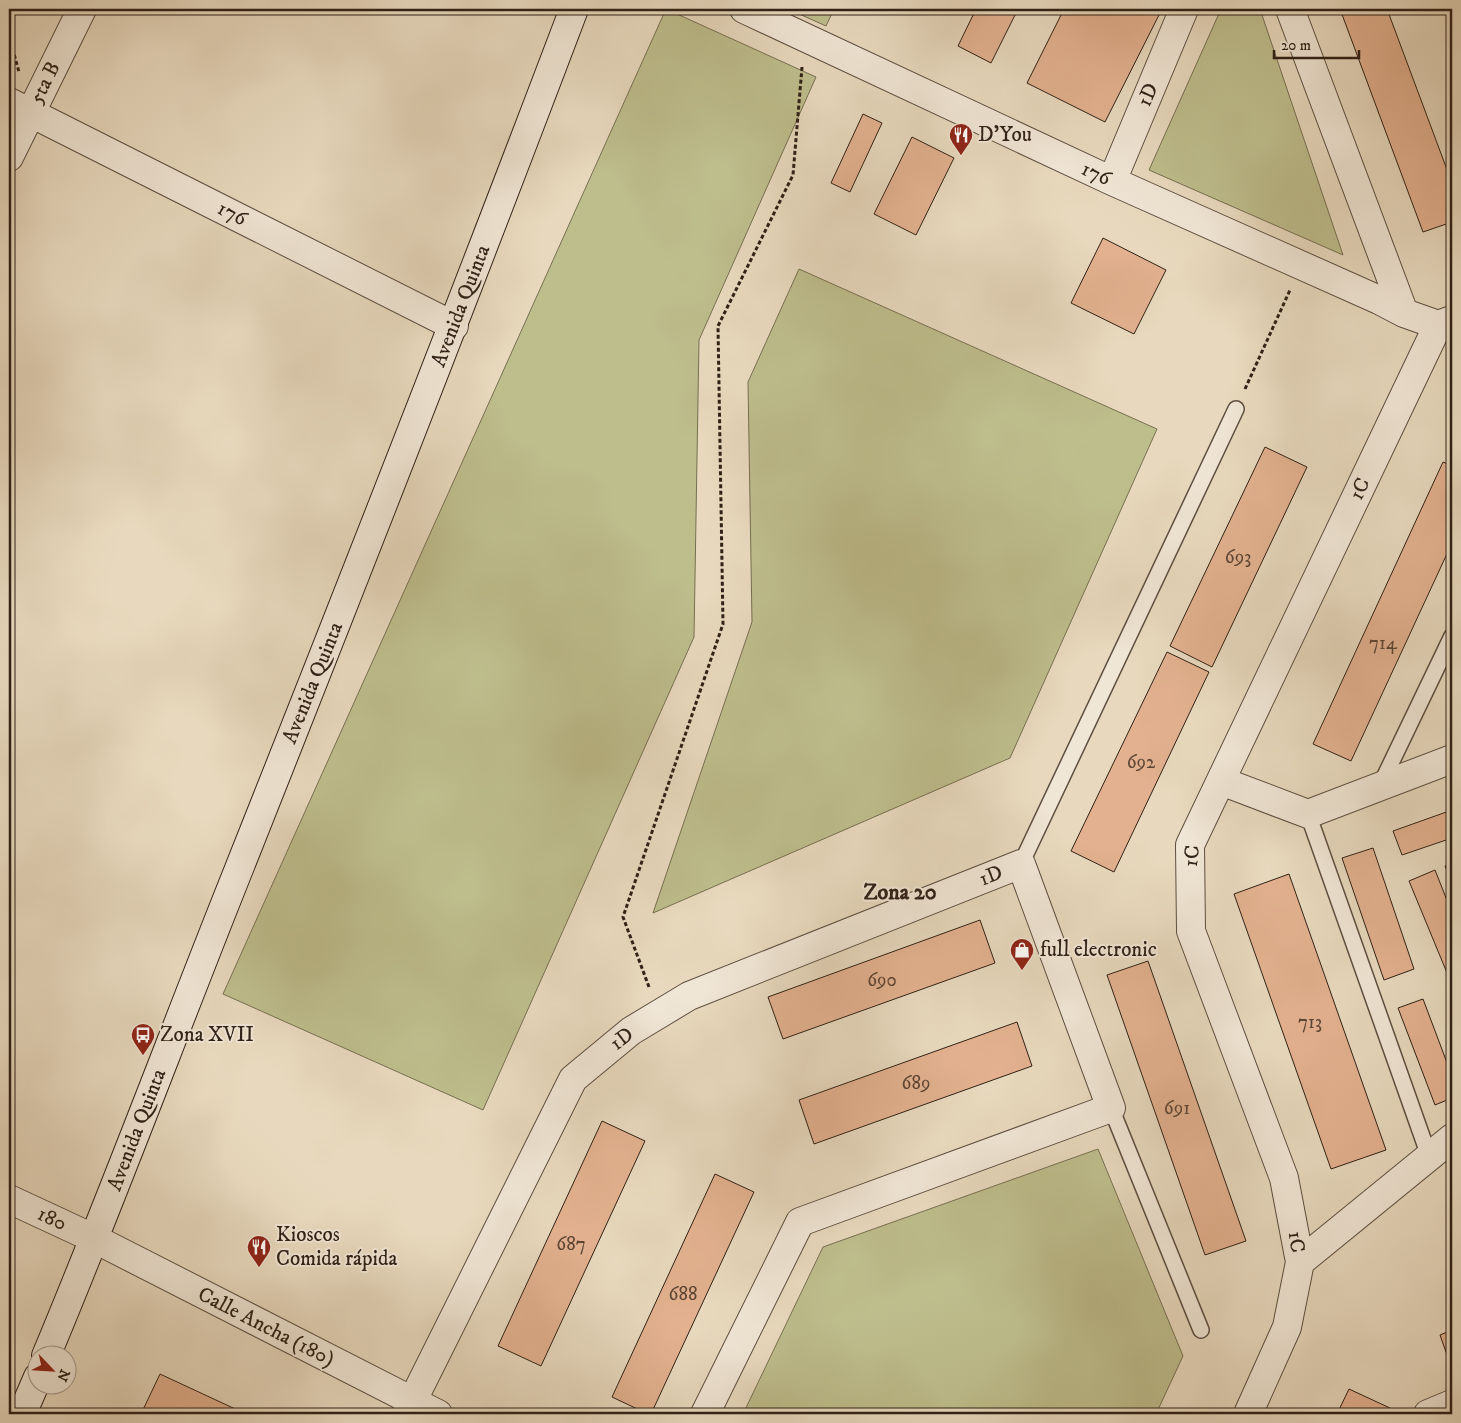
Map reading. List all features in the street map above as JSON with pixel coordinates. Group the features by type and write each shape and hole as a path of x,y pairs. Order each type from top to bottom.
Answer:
{"street":[{"name":"5ta B","path":"9,157 20,107 82,9"},
{"name":"Avenida Quinta","path":"50,1346 95,1239 162,1064 454,326 574,9"},
{"name":"176","path":"744,9 1112,181 1301,267 1379,300 1404,314 1445,322"},
{"name":"1D","path":"1112,181 1184,9"},
{"path":"1290,9 1404,314"},
{"name":"176","path":"20,107 454,326"},
{"name":"1C","path":"1248,1414 1287,1327 1300,1262 1284,1178 1191,931 1190,845 1445,322"},
{"path":"1220,781 1308,814 1452,760"},
{"name":"1D","path":"409,1408 573,1079 631,1031 689,996 1021,864"},
{"path":"705,1414 800,1222 1111,1108 1021,864"},
{"path":"1300,1262 1452,1138"},
{"name":"180","path":"9,1199 95,1239"},
{"name":"Calle Ancha (180)","path":"95,1239 409,1408 438,1414"},
{"path":"22,1414 30,1396"},
{"path":"1428,1414 1452,1404"}],"lane":[{"path":"1021,864 1236,409"},
{"path":"1378,789 1452,636"},
{"path":"1308,814 1429,1156"},
{"path":"1111,1108 1201,1330"}],"path":[{"path":"660,1013 623,917 723,624 718,326 793,175 804,37"},
{"path":"1236,409 1301,267"}],"shaded area":[{"path":"666,9 816,77 699,340 694,637 483,1110 223,994"},
{"path":"788,9 834,9 826,26"},
{"path":"1221,9 1260,9 1343,255 1149,170"},
{"path":"799,269 1157,429 1010,758 653,913 752,622 748,382"},
{"path":"1098,1149 1183,1356 1156,1414 743,1414 823,1247"}],"building":[{"path":"976,9 1018,9 991,63 958,46"},
{"path":"1064,9 1162,9 1105,122 1027,83"},
{"path":"1340,9 1387,9 1452,183 1452,222 1423,232"},
{"path":"863,114 882,123 850,192 831,183"},
{"path":"912,137 954,158 916,235 874,214"},
{"path":"1103,238 1166,270 1134,334 1071,303"},
{"path":"1265,447 1307,467 1212,667 1170,646"},
{"path":"1443,462 1452,466 1452,543 1351,761 1313,744"},
{"path":"1167,652 1209,672 1114,872 1071,851"},
{"path":"1452,810 1452,838 1402,855 1393,831"},
{"path":"1373,848 1414,969 1384,980 1342,858"},
{"path":"1452,863 1452,883 1445,866"},
{"path":"1435,870 1452,913 1452,985 1409,881"},
{"path":"1289,874 1386,1150 1331,1169 1234,894"},
{"path":"980,920 995,963 783,1039 768,997"},
{"path":"1148,961 1246,1241 1205,1255 1107,975"},
{"path":"1423,999 1452,1076 1452,1098 1435,1105 1398,1008"},
{"path":"1017,1022 1032,1066 814,1144 799,1100"},
{"path":"602,1121 645,1141 541,1366 498,1346"},
{"path":"715,1174 754,1192 651,1414 648,1414 612,1397"},
{"path":"1452,1330 1452,1369 1440,1335"},
{"path":"160,1374 246,1414 141,1414"},
{"path":"1349,1389 1390,1408 1387,1414 1337,1414"}],"place":[{"name":"D'You","path":"961,156"},
{"name":"full electronic","path":"1022,971"},
{"name":"Zona XVII","path":"143,1056"},
{"name":"Kioscos Comida rápida","path":"259,1268"}],"district":[{"name":"Zona 20","path":"900,892"}]}
